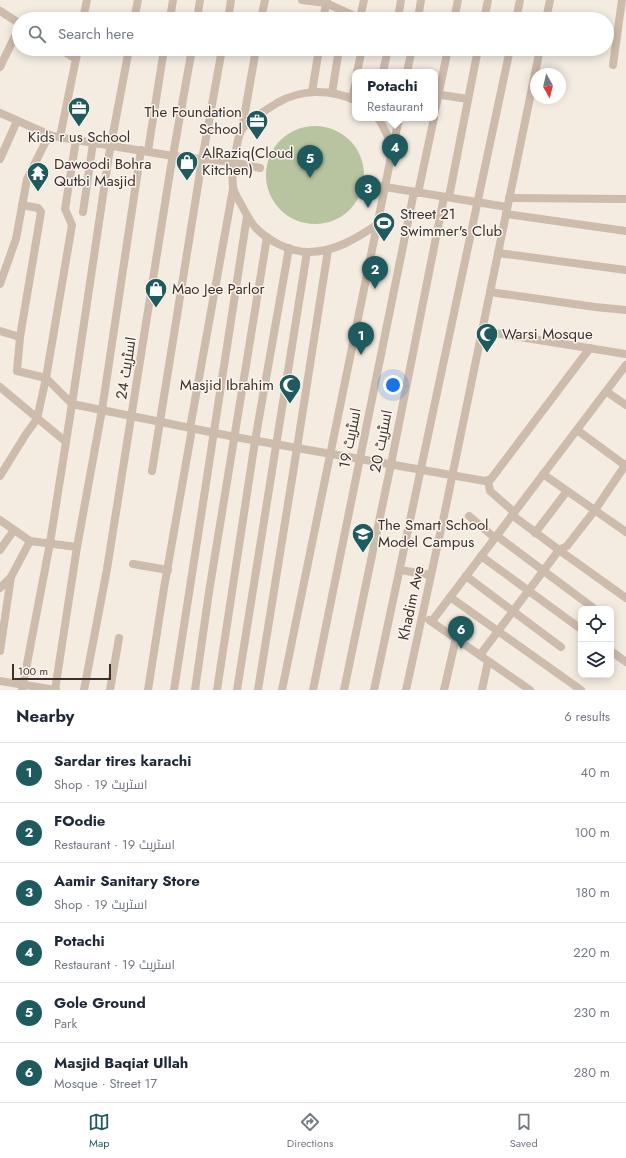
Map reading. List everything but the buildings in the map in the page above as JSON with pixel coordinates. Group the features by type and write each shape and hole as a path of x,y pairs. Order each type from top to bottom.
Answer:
{"street":[{"path":"84,12 87,0"},
{"path":"135,12 138,0"},
{"path":"171,12 173,0"},
{"path":"198,12 200,0"},
{"path":"229,12 231,0"},
{"path":"262,12 265,0"},
{"path":"302,0 326,2 341,12"},
{"path":"361,12 364,0"},
{"path":"399,12 401,0"},
{"path":"419,12 421,0"},
{"path":"455,12 458,0"},
{"path":"485,12 488,0"},
{"path":"517,12 520,0"},
{"path":"547,12 550,0"},
{"path":"613,65 622,0"},
{"path":"324,12 326,2"},
{"path":"0,12 12,19"},
{"path":"0,67 12,42"},
{"path":"71,56 76,59"},
{"path":"56,137 77,56"},
{"path":"22,688 50,543 111,146 128,56"},
{"path":"0,682 22,688 55,690 77,547 102,410 144,151 163,56"},
{"name":"اسٹریٹ 24","path":"84,690 107,569 173,156 191,56"},
{"path":"152,472 202,160 221,56"},
{"path":"148,690 191,428 233,189 233,162 242,129 255,56"},
{"path":"312,92 318,56"},
{"path":"332,93 338,56"},
{"path":"359,69 361,56"},
{"path":"383,69 386,56"},
{"path":"408,69 410,56"},
{"path":"438,90 446,56"},
{"name":"اسٹریٹ 20","path":"344,690 477,56"},
{"path":"374,690 509,56"},
{"name":"Khadim Ave","path":"406,690 539,56"},
{"path":"242,129 270,107 287,97 312,92 340,94 352,98"},
{"path":"438,94 468,99"},
{"path":"0,113 56,137 173,156 233,162 260,168"},
{"path":"0,159 17,121"},
{"path":"380,121 394,146"},
{"path":"282,690 398,121"},
{"name":"اسٹریٹ 19","path":"314,690 360,459 416,192 433,121"},
{"path":"0,284 16,239 27,179 46,141 56,137"},
{"path":"0,476 37,419 46,378 72,225 66,209 76,140"},
{"path":"83,212 93,143"},
{"path":"367,184 507,206 626,231"},
{"path":"233,189 247,216 256,228 272,241 289,248 307,252 328,250 343,245 378,224"},
{"path":"507,206 626,199"},
{"path":"22,205 38,208 41,212 20,337 17,371 46,378 72,404 255,441 452,474 485,481 491,478 590,348"},
{"path":"174,690 226,363 247,216"},
{"path":"195,690 267,237"},
{"path":"217,690 255,441 289,248"},
{"path":"258,690 328,250"},
{"path":"237,690 307,252"},
{"path":"498,253 626,270"},
{"path":"490,292 626,310"},
{"path":"0,331 20,337"},
{"path":"482,331 626,354"},
{"path":"432,621 626,365"},
{"path":"0,387 66,442"},
{"path":"607,392 626,405"},
{"path":"480,655 559,550 567,546 595,510 626,465 577,430"},
{"path":"543,474 626,532"},
{"path":"488,480 490,491 513,514 559,550 626,598"},
{"path":"535,532 567,491"},
{"path":"468,516 591,606"},
{"path":"0,520 30,541 77,547"},
{"path":"0,550 14,530"},
{"path":"0,588 11,577 30,541"},
{"path":"481,556 578,627"},
{"path":"133,564 168,570"},
{"path":"400,570 431,576"},
{"path":"466,576 561,647"},
{"path":"0,651 11,577"},
{"path":"450,597 581,690"},
{"path":"422,617 432,621 480,655 521,687 530,690"},
{"path":"110,690 119,638"},
{"path":"444,690 456,638"},
{"path":"614,653 626,662"},
{"path":"482,690 488,661"}],"green space":[{"path":"315,126 334,129 350,140 361,156 364,175 361,194 350,210 334,221 315,224 296,221 280,210 269,194 266,175 269,156 280,140 296,129"}],"place":[{"name":"Kids r us School","path":"79,128"},
{"name":"The Foundation School","path":"257,140"},
{"name":"Potachi","path":"395,167"},
{"name":"Gole Ground","path":"310,178"},
{"name":"AlRaziq(Cloud Kitchen)","path":"187,182"},
{"name":"Dawoodi Bohra Qutbi Masjid","path":"38,192"},
{"name":"Aamir Sanitary Store","path":"368,208"},
{"name":"Street 21 Swimmer's Club","path":"384,242"},
{"name":"FOodie","path":"375,289"},
{"name":"Mao Jee Parlor","path":"156,308"},
{"name":"Warsi Mosque","path":"487,354"},
{"name":"Sardar tires karachi","path":"361,355"},
{"name":"Masjid Ibrahim","path":"290,404"},
{"name":"The Smart School Model Campus","path":"363,554"},
{"name":"Masjid Baqiat Ullah","path":"461,649"}]}
